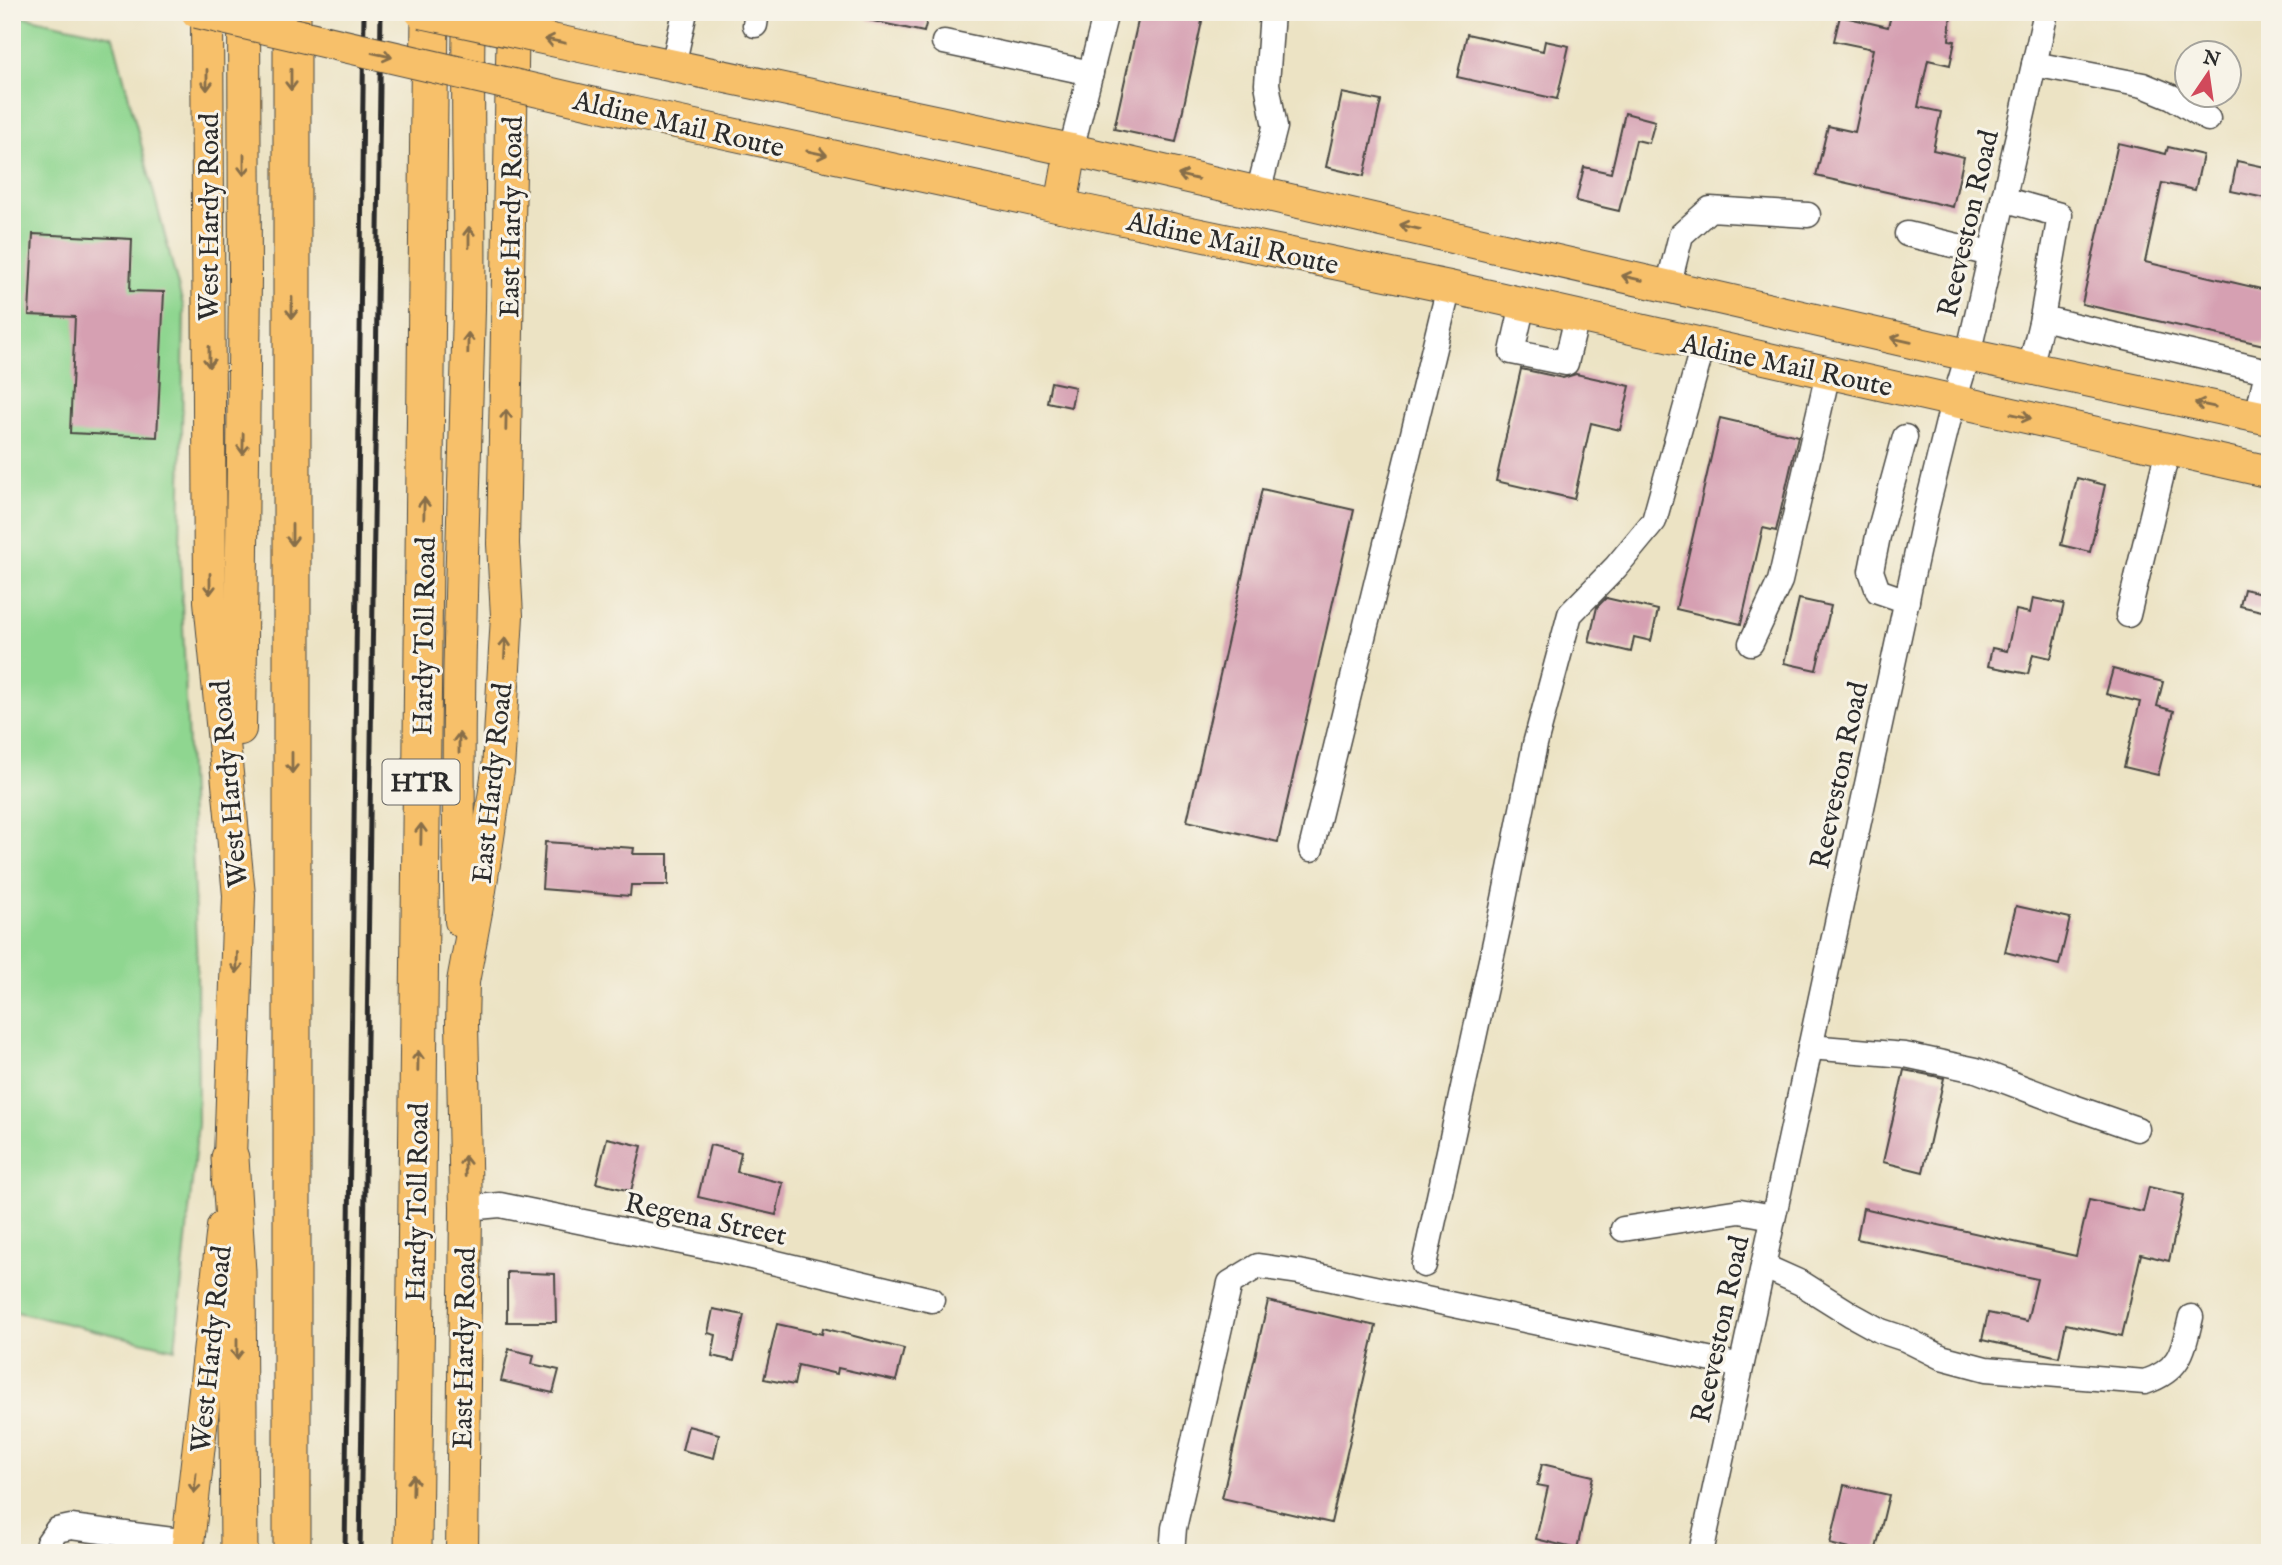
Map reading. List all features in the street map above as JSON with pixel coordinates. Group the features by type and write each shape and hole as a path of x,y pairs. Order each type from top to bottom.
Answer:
{"highway":[{"path":"292,12 292,1553"},
{"name":"Hardy Toll Road","path":"413,1553 429,12"},
{"path":"230,1158 237,1272 239,1553"}],"main road":[{"name":"Aldine Mail Route","path":"197,12 244,18 469,75 630,112 1449,287 2270,472"},
{"name":"West Hardy Road","path":"188,1547 230,1158 239,895 210,601 207,12"},
{"name":"Aldine Mail Route","path":"421,12 468,18 622,55 1071,150 2030,369 2263,418"},
{"name":"East Hardy Road","path":"462,1553 466,1208 463,982 498,771 506,616 503,544 513,12"},
{"path":"239,895 244,18"},
{"path":"463,982 458,851 459,681 469,305 468,18"},
{"path":"1060,206 1071,150"},
{"path":"1449,287 1461,239"}],"street":[{"path":"673,66 685,12"},
{"path":"1071,150 1106,12"},
{"path":"1258,193 1275,127 1267,84 1272,12"},
{"name":"Reeveston Road","path":"1700,1553 1929,498 1968,355 2046,12"},
{"path":"944,42 1091,73"},
{"path":"2034,64 2143,85 2172,97 2208,119"},
{"path":"2003,199 2060,215 2030,369"},
{"path":"1668,287 1681,235 1710,209 1808,215"},
{"path":"1907,234 1991,254"},
{"path":"1311,849 1449,287"},
{"path":"1522,304 1512,352 1566,363 1577,317"},
{"path":"2042,318 2267,371 2263,418"},
{"path":"1424,1265 1500,919 1535,744 1570,614 1616,567 1654,522 1703,345"},
{"path":"1751,643 1780,580 1828,373"},
{"path":"1905,437 1871,571 1878,591 1907,601"},
{"path":"2128,615 2168,449"},
{"path":"1810,1047 1905,1055 1976,1069 2137,1129"},
{"name":"Regena Street","path":"466,1208 500,1205 726,1251 932,1300"},
{"path":"1623,1229 1740,1211 1773,1217"},
{"path":"1172,1553 1174,1528 1230,1283 1258,1266 1299,1272 1741,1366"},
{"path":"1763,1266 1801,1283 1881,1331 1905,1339 1941,1357 1986,1368 2145,1382 2161,1377 2175,1365 2183,1351 2191,1317"},
{"path":"45,1553 57,1530 71,1527 188,1547"}],"green space":[{"path":"12,14 113,36 184,309 180,553 197,966 198,1123 175,1349 12,1311"}],"building":[{"path":"869,12 929,12 924,32 868,20"},
{"path":"1140,12 1204,12 1176,142 1114,129"},
{"path":"1892,12 1951,12 1949,40 1955,41 1950,65 1928,60 1918,107 1941,112 1933,150 1964,157 1953,207 1816,176 1828,126 1855,132 1873,49 1834,41 1840,16 1888,27"},
{"path":"1467,34 1543,51 1545,41 1569,46 1557,99 1457,77"},
{"path":"1342,93 1381,101 1364,176 1326,167"},
{"path":"1625,113 1655,121 1649,143 1636,140 1619,211 1576,201 1584,167 1611,173"},
{"path":"2118,143 2166,154 2168,147 2203,155 2195,190 2162,183 2145,262 2270,291 2270,319 2264,345 2082,304"},
{"path":"2237,161 2270,168 2270,199 2231,191"},
{"path":"33,234 132,239 130,291 164,292 157,437 70,433 75,317 29,315"},
{"path":"1521,369 1563,378 1576,374 1630,386 1620,430 1591,423 1574,499 1496,481"},
{"path":"1051,382 1075,387 1071,407 1047,402"},
{"path":"1720,418 1798,436 1776,531 1763,528 1741,624 1676,609"},
{"path":"2077,478 2105,485 2090,552 2061,545"},
{"path":"1262,489 1354,510 1278,842 1187,821"},
{"path":"2244,589 2270,595 2270,613 2240,606"},
{"path":"1606,598 1658,610 1651,641 1634,637 1631,652 1589,642 1597,607"},
{"path":"2033,598 2064,604 2051,658 2033,654 2028,674 1988,666 1992,648 2007,651 2016,610 2030,613"},
{"path":"1799,599 1831,606 1816,670 1784,663"},
{"path":"2113,669 2163,682 2157,706 2174,711 2158,775 2124,767 2140,702 2106,694"},
{"path":"545,842 634,848 633,854 668,854 668,885 631,885 630,896 542,889"},
{"path":"2016,906 2070,918 2059,965 2005,952"},
{"path":"1904,1070 1944,1078 1923,1172 1883,1162"},
{"path":"607,1138 642,1146 631,1191 596,1183"},
{"path":"710,1145 741,1152 737,1172 783,1183 776,1215 698,1197"},
{"path":"2149,1187 2184,1195 2169,1261 2141,1254 2122,1336 2066,1324 2059,1357 1982,1340 1988,1313 2027,1321 2037,1279 1857,1239 1863,1208 2076,1256 2089,1200 2143,1212"},
{"path":"507,1272 555,1274 556,1322 507,1322"},
{"path":"1268,1301 1376,1326 1331,1523 1222,1498"},
{"path":"713,1309 744,1315 734,1361 712,1356 716,1335 708,1333"},
{"path":"777,1324 822,1334 823,1328 904,1349 896,1381 838,1368 837,1374 798,1365 794,1385 764,1379"},
{"path":"509,1349 534,1355 532,1364 559,1370 553,1393 501,1381"},
{"path":"688,1426 719,1434 714,1458 682,1450"},
{"path":"1542,1464 1593,1476 1577,1549 1536,1539 1548,1487 1537,1485"},
{"path":"1844,1485 1889,1495 1875,1553 1830,1544"}],"railway":[{"path":"345,1553 364,12"},
{"path":"360,1553 381,12"}]}
